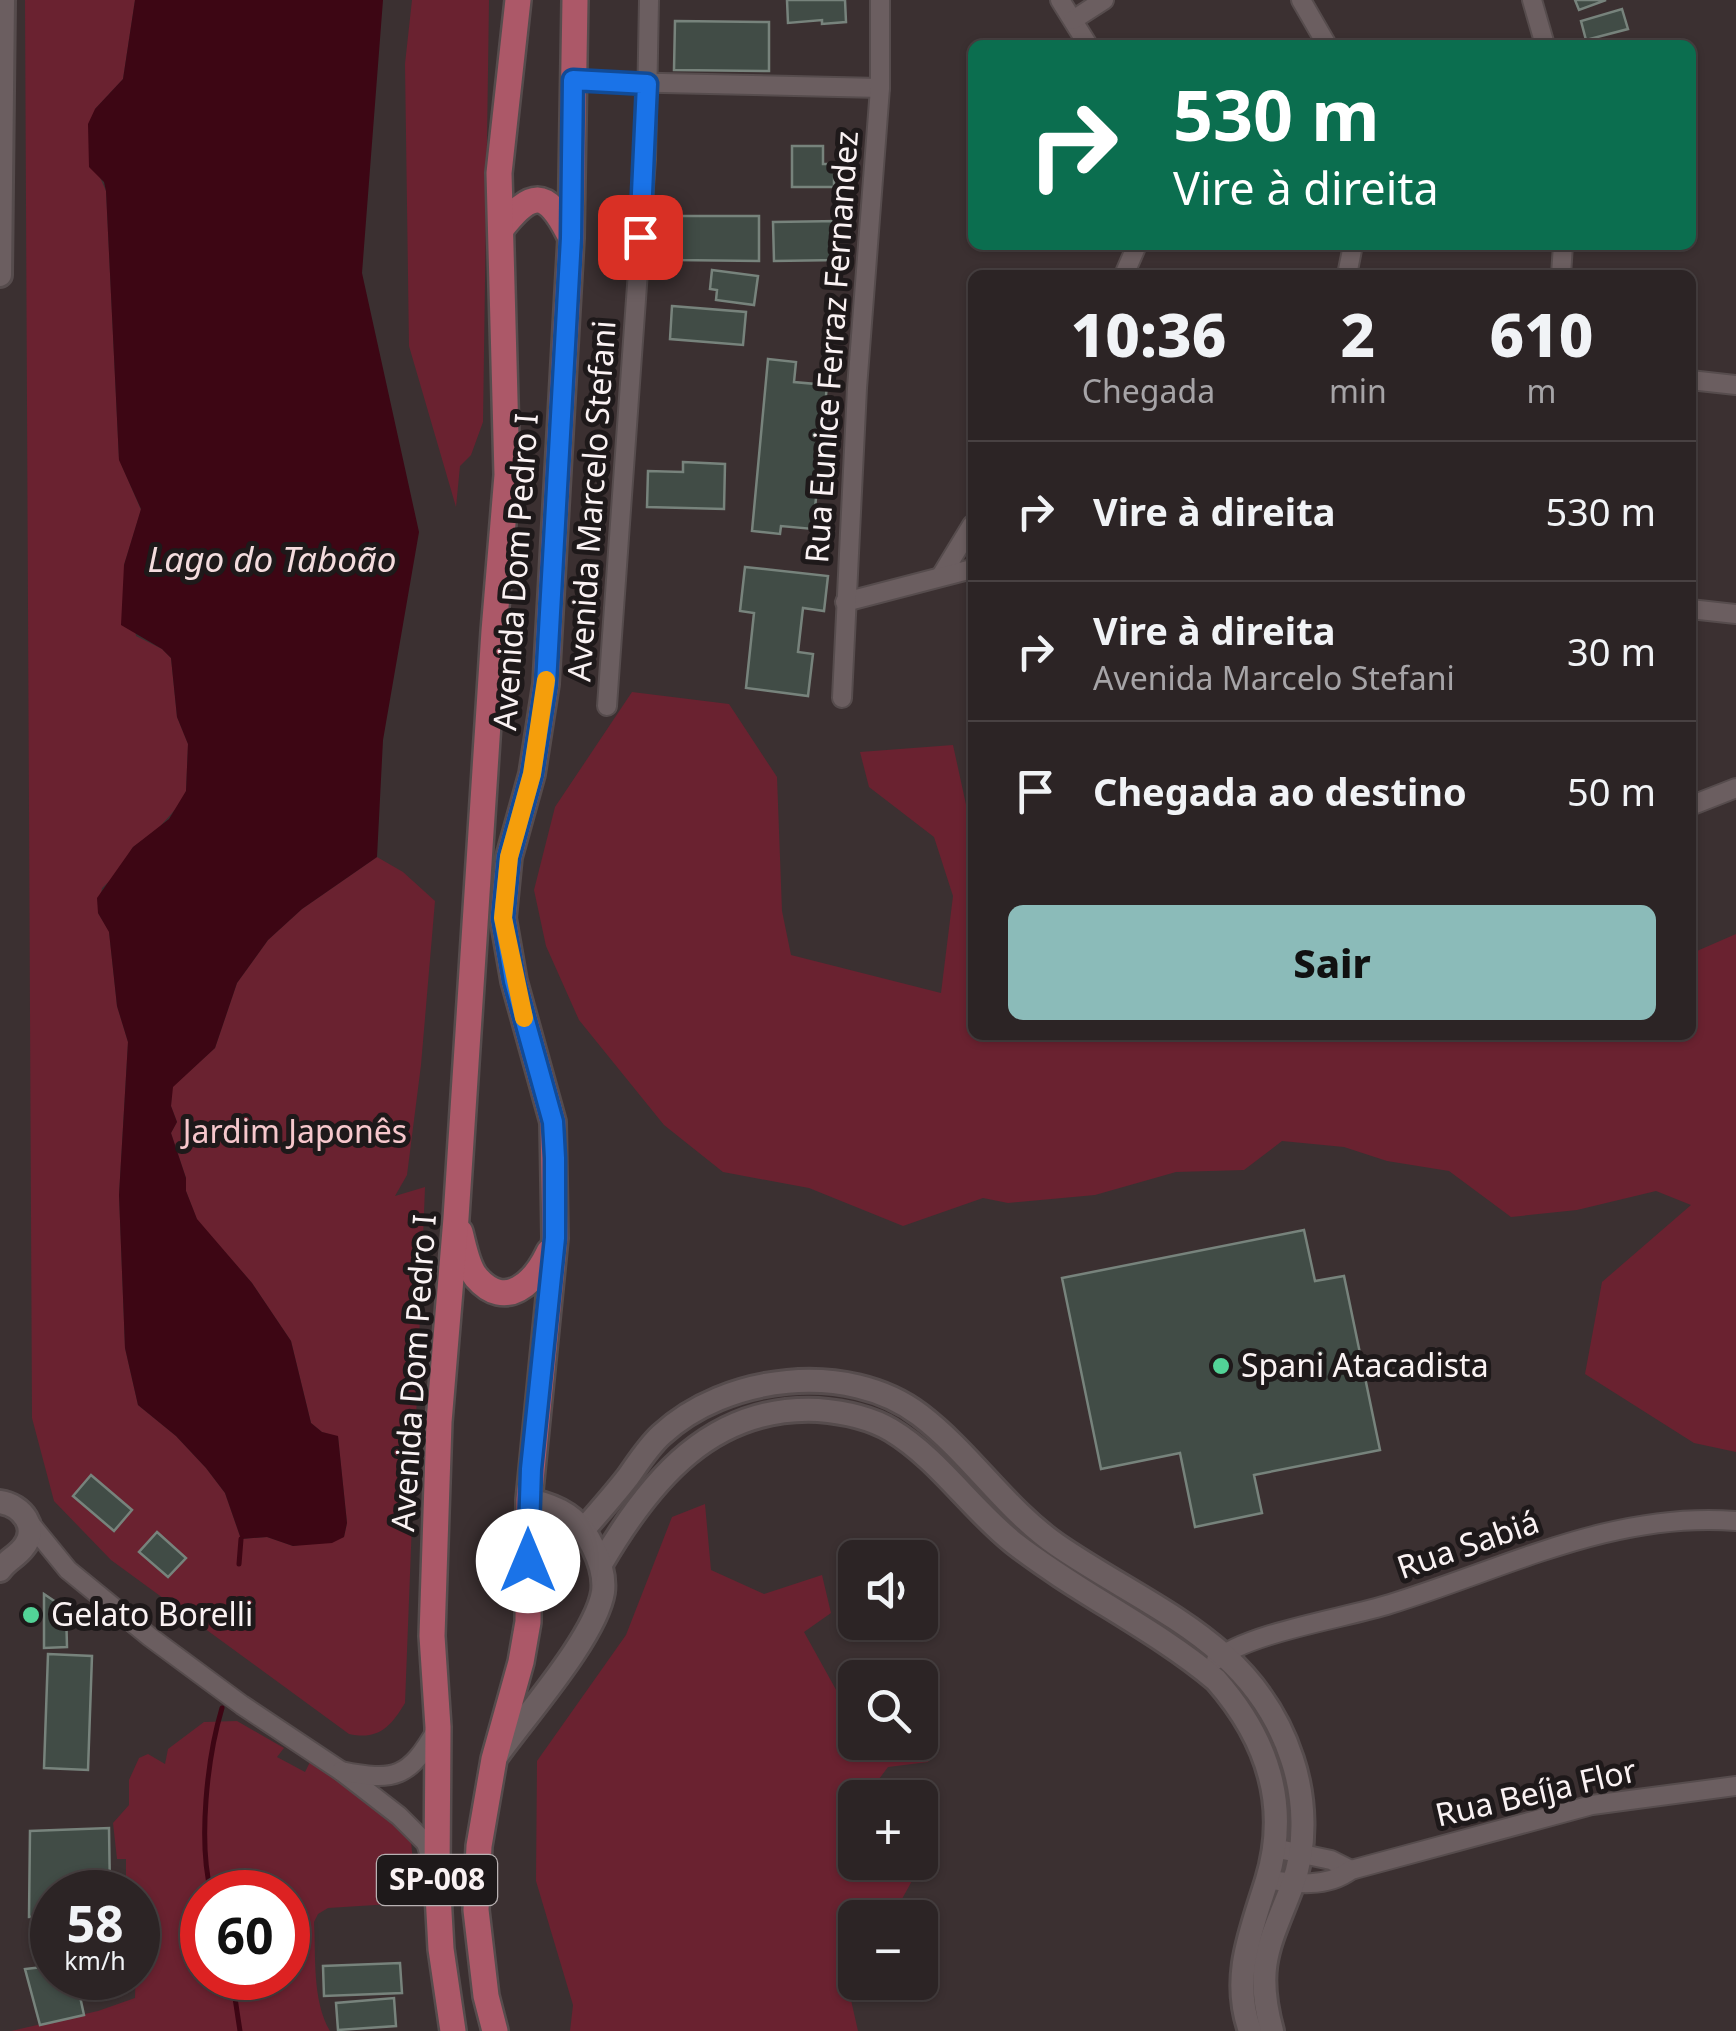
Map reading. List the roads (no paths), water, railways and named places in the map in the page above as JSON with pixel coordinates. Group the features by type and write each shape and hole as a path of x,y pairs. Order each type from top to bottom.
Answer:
{"main road":[{"name":"Avenida Dom Pedro I","path":"453,2031 441,1948 437,1876 438,1727 432,1636 439,1422 508,475 500,173 518,0"},
{"name":"Avenida Dom Pedro I","path":"495,2031 486,1996 476,1910 479,1846 494,1760 528,1622 529,1500 555,1238 553,1122 514,981 503,918 509,857 532,774 546,684 571,238 575,0"},
{"path":"501,228 531,199 546,200 556,208 571,238"},
{"path":"456,1218 470,1267 478,1280 496,1290 512,1292 528,1286 540,1271 555,1238"}],"street":[{"path":"0,275 3,0"},
{"name":"Avenida Marcelo Stefani","path":"607,706 644,179 649,0"},
{"name":"Rua Eunice Ferraz Fernandez","path":"842,698 857,388 880,88 880,0"},
{"path":"1060,0 1085,40"},
{"path":"1073,20 1104,0"},
{"path":"1301,0 1324,40"},
{"path":"1532,0 1543,40"},
{"path":"573,80 880,88"},
{"path":"1696,381 1736,385"},
{"path":"941,576 968,532"},
{"path":"845,602 968,570"},
{"path":"1696,610 1736,614"},
{"path":"1696,804 1736,788"},
{"path":"584,1529 658,1437 721,1395 762,1384 809,1380 856,1387 917,1412 953,1444 1018,1515 1056,1544 1225,1653 1256,1689 1292,1759 1302,1802 1300,1852 1293,1884 1270,1937 1264,1971 1272,2031"},
{"path":"601,1564 674,1464 700,1442 740,1420 791,1409 832,1411 865,1418 890,1429 920,1451 1022,1549 1205,1671 1240,1708 1259,1739 1276,1809 1267,1879 1242,1957 1242,1990 1250,2031"},
{"path":"4,1500 23,1512 68,1570 178,1659 341,1770 416,1830 426,1843 437,1876"},
{"path":"494,1760 595,1616 603,1590 601,1564 584,1529 553,1506 529,1500"},
{"name":"Rua Sabiá","path":"1225,1653 1244,1644 1390,1604 1520,1556 1628,1527 1698,1518 1736,1521"},
{"path":"8,1559 29,1537 29,1522"},
{"path":"8,1559 68,1570"},
{"path":"1205,1671 1225,1653"},
{"path":"341,1770 381,1778 397,1776 412,1766 438,1727"},
{"name":"Rua Beíja Flor","path":"1293,1884 1331,1880 1351,1870 1592,1805 1736,1786"},
{"path":"1274,1848 1331,1860 1351,1870"},
{"path":"1267,1879 1293,1884"}],"water":[{"name":"Lago do Taboão","path":"135,0 383,0 362,273 419,532 383,740 377,857 302,909 268,940 237,983 215,1048 173,1087 171,1106 177,1122 171,1133 197,1219 252,1283 291,1341 311,1423 322,1432 338,1436 347,1523 344,1537 332,1543 293,1546 267,1537 241,1539 225,1493 206,1468 176,1436 138,1405 125,1348 119,1195 128,1042 117,1006 109,932 98,913 97,898 133,847 169,819 186,791 188,744 177,717 171,658 121,625 124,565 141,509 119,460 106,191 104,182 89,167 88,124 95,109 123,79"}],"waterway":[{"path":"239,1564 241,1539"},
{"path":"207,1870 206,1800 222,1708"},
{"path":"235,2000 240,2031"}],"place":[{"name":"Spani Atacadista","path":"1221,1366"},
{"name":"Gelato Borelli","path":"31,1615"}],"park label":[{"name":"Jardim Japonês","path":"295,1132"}]}
